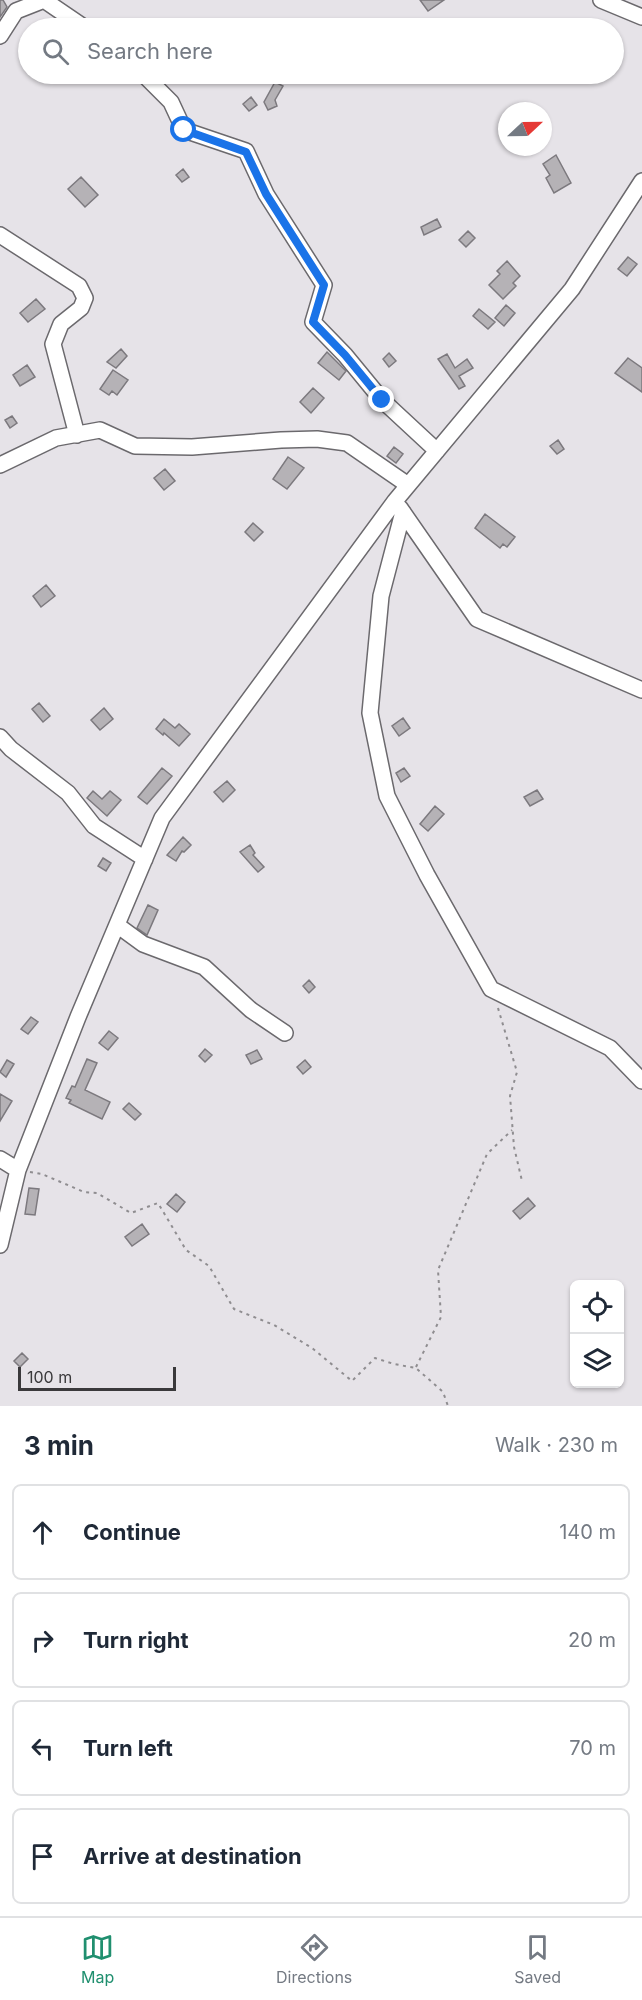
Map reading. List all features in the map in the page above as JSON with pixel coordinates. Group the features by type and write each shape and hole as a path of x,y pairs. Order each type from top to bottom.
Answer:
{"street":[{"path":"0,36 16,11 44,0 70,18"},
{"path":"601,0 642,17"},
{"path":"153,84 171,102 184,130 246,152 266,194 324,285 313,322 345,355 382,400 437,451"},
{"path":"642,181 572,289 408,485 399,506 381,596 370,713 387,796 427,875 493,990 610,1048 642,1081"},
{"path":"0,235 79,286 85,298 81,308 61,324 53,344 77,435"},
{"path":"0,465 56,438 100,430 135,446 192,447 318,439 347,443 408,485"},
{"path":"399,506 477,619 642,690"},
{"path":"0,1245 18,1170 78,1017 162,818 399,506"},
{"path":"0,737 11,749 68,794 94,826 145,859"},
{"path":"117,925 143,944 204,967 251,1010 285,1033"},
{"path":"0,1159 18,1170"}],"path":[{"path":"493,990 518,1072 510,1096 514,1147 522,1180"},
{"path":"416,1368 441,1317 438,1270 442,1260 487,1154 512,1130"},
{"path":"18,1170 42,1174 84,1192 97,1193 130,1213 158,1203 186,1250 209,1266 234,1309 274,1325 302,1342 352,1381 375,1358 416,1368 442,1392 448,1406"}],"building":[{"path":"0,0 3,0 7,7 0,17"},
{"path":"420,0 444,0 428,11"},
{"path":"274,84 283,86 275,100 277,106 268,110 264,102"},
{"path":"251,97 257,105 249,111 243,104"},
{"path":"556,155 571,183 554,193 546,178 550,175 543,164"},
{"path":"183,169 189,177 182,182 176,175"},
{"path":"81,177 98,195 85,207 68,189"},
{"path":"437,219 441,227 424,235 421,227"},
{"path":"468,231 475,238 466,247 459,240"},
{"path":"628,257 637,264 627,276 618,269"},
{"path":"507,261 520,276 513,283 516,286 503,299 489,285 500,274 497,271"},
{"path":"36,299 45,309 28,322 20,313"},
{"path":"506,305 515,313 504,326 495,318"},
{"path":"479,309 495,322 488,329 473,316"},
{"path":"121,349 127,356 116,368 107,362"},
{"path":"327,352 346,371 339,380 318,363"},
{"path":"389,353 396,361 389,367 383,359"},
{"path":"447,354 455,368 467,359 473,368 459,376 465,386 459,389 438,359"},
{"path":"628,358 642,368 642,392 615,373"},
{"path":"27,365 35,377 20,386 13,375"},
{"path":"113,370 128,380 117,395 112,391 109,395 100,389"},
{"path":"313,388 324,398 311,413 300,402"},
{"path":"12,416 17,423 10,428 5,420"},
{"path":"558,440 564,449 557,454 550,446"},
{"path":"394,447 403,454 396,463 387,456"},
{"path":"288,457 304,468 287,489 273,479"},
{"path":"165,469 175,481 164,490 154,478"},
{"path":"485,514 515,537 507,547 503,544 500,548 475,528"},
{"path":"253,523 263,532 254,541 245,532"},
{"path":"46,585 55,596 41,607 33,596"},
{"path":"39,703 50,716 43,722 32,709"},
{"path":"104,708 113,719 100,730 91,720"},
{"path":"403,718 410,728 399,736 392,726"},
{"path":"164,719 175,728 179,724 190,734 179,746 156,729"},
{"path":"162,768 172,776 147,804 138,797"},
{"path":"404,768 410,776 401,782 396,773"},
{"path":"227,781 235,790 223,802 214,792"},
{"path":"537,790 543,799 530,806 524,797"},
{"path":"93,791 102,799 110,791 121,800 107,816 87,798"},
{"path":"435,806 444,814 428,831 420,824"},
{"path":"183,837 191,845 184,852 182,851 176,861 167,855"},
{"path":"250,845 255,853 253,855 264,867 258,872 240,852"},
{"path":"103,858 111,863 106,871 98,866"},
{"path":"148,905 158,910 147,935 137,928"},
{"path":"309,980 315,987 309,993 303,986"},
{"path":"31,1017 38,1022 28,1034 21,1029"},
{"path":"109,1031 118,1038 108,1050 99,1043"},
{"path":"205,1049 212,1055 205,1062 199,1056"},
{"path":"257,1050 262,1059 251,1064 246,1055"},
{"path":"87,1059 97,1063 85,1090 110,1102 102,1119 69,1103 71,1100 66,1098 72,1086 75,1087"},
{"path":"7,1060 14,1064 6,1077 0,1072"},
{"path":"305,1060 311,1067 303,1074 297,1067"},
{"path":"0,1094 12,1101 0,1121"},
{"path":"129,1103 141,1114 135,1120 123,1109"},
{"path":"29,1188 39,1189 35,1215 25,1214"},
{"path":"176,1194 185,1202 177,1212 167,1204"},
{"path":"528,1198 535,1206 520,1219 513,1211"},
{"path":"142,1224 149,1234 132,1246 125,1237"},
{"path":"22,1353 28,1359 20,1367 14,1361"}],"route":[{"path":"184,130 246,152 266,194 324,285 313,322 345,355 382,400"}]}
